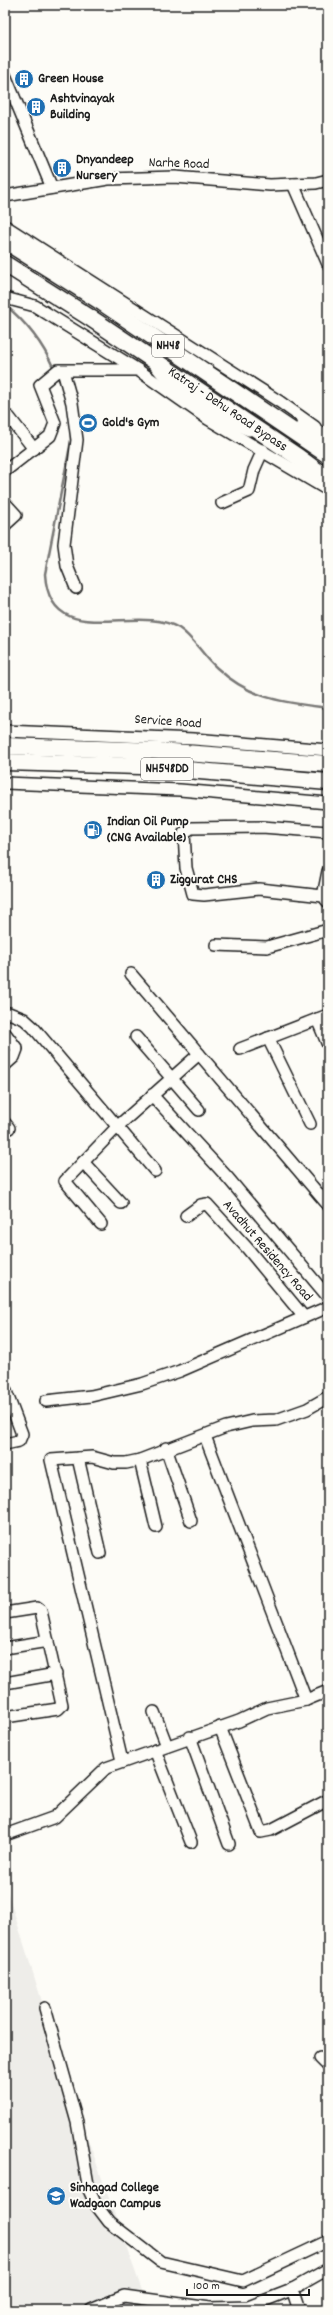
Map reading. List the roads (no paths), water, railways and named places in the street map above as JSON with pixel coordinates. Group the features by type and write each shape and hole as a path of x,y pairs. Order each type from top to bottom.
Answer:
{"highway":[{"name":"Katraj - Dehu Road Bypass","path":"5,241 103,303 328,455"},
{"name":"Katraj - Dehu Road Bypass","path":"5,264 149,357 267,444 328,479"},
{"path":"224,384 239,388 255,396 328,439"},
{"name":"NH548DD","path":"5,746 159,751 328,764"},
{"name":"NH548DD","path":"5,762 140,766 328,782"}],"street":[{"path":"5,75 8,88 52,188"},
{"name":"Narhe Road","path":"5,196 108,179 175,177 270,185 316,183 328,180"},
{"path":"293,184 328,264"},
{"path":"5,226 280,402 328,439"},
{"path":"5,298 35,306 205,413 237,425 267,444 328,490"},
{"path":"104,327 106,350"},
{"path":"149,357 164,377 205,413"},
{"path":"5,471 50,436 55,423 40,385 47,379 61,371 138,370"},
{"path":"61,371 72,403 77,440 64,544 67,566 76,588"},
{"path":"5,420 9,417 34,449"},
{"path":"222,503 249,491 254,470 267,444"},
{"path":"5,503 16,516 5,525"},
{"name":"Service Road","path":"5,731 187,738 328,750"},
{"path":"5,783 180,790 328,803"},
{"path":"328,832 262,827 191,828 184,833 186,868 193,894 204,895 259,889 325,899 328,871"},
{"path":"216,945 266,947 328,930"},
{"path":"131,974 326,1199"},
{"path":"5,1015 9,1013 24,1018 155,1171"},
{"path":"240,1049 328,1015"},
{"path":"317,1019 328,1045"},
{"path":"5,1033 16,1050 14,1058 5,1065"},
{"path":"136,1037 199,1110"},
{"path":"268,1038 310,1124"},
{"path":"101,1224 65,1181 118,1126 199,1054"},
{"path":"152,1095 228,1178 328,1297"},
{"path":"83,1162 121,1203"},
{"name":"Avadhut Residency Road","path":"186,1216 196,1207 206,1204 248,1248 304,1317"},
{"path":"46,1401 91,1396 142,1384 180,1370 328,1307"},
{"path":"5,1444 19,1441 22,1434 8,1395"},
{"path":"122,1761 51,1460 92,1457 114,1463 140,1460 166,1448 205,1436 226,1427 252,1421 276,1420 307,1409 328,1397"},
{"path":"205,1436 306,1700"},
{"path":"166,1448 191,1521"},
{"path":"78,1458 100,1553"},
{"path":"140,1460 156,1526"},
{"path":"5,1613 37,1608 41,1611 62,1705 61,1708 5,1717"},
{"path":"5,1648 48,1641"},
{"path":"5,1683 56,1674"},
{"path":"5,1835 55,1817 63,1811 98,1773 122,1761 220,1727 267,1708 306,1700 328,1691"},
{"path":"154,1712 167,1746"},
{"path":"220,1727 261,1832 271,1830 328,1800"},
{"path":"190,1737 229,1844"},
{"path":"155,1750 191,1842"},
{"path":"45,2008 77,2122 89,2190 96,2205 109,2222 161,2262 243,2281 328,2241"},
{"path":"91,2310 124,2296 210,2308 248,2307 292,2289 328,2269"},
{"path":"292,2289 299,2310"}],"waterway":[{"path":"5,305 33,334 45,351 54,369"},
{"path":"57,375 63,389"},
{"path":"71,431 71,441 45,574 50,598 62,612 79,619 98,621 161,621 179,628 184,632 217,668 230,679 243,687 269,698 297,704 328,708"}],"place":[{"name":"Green House","path":"24,79"},
{"name":"Ashtvinayak Building","path":"36,107"},
{"name":"Dnyandeep Nursery","path":"62,168"},
{"name":"Gold's Gym","path":"88,423"},
{"name":"Indian Oil Pump (CNG Available)","path":"93,830"},
{"name":"Ziggurat CHS","path":"156,880"},
{"name":"Sinhagad College Wadgaon Campus","path":"56,2196"}]}
